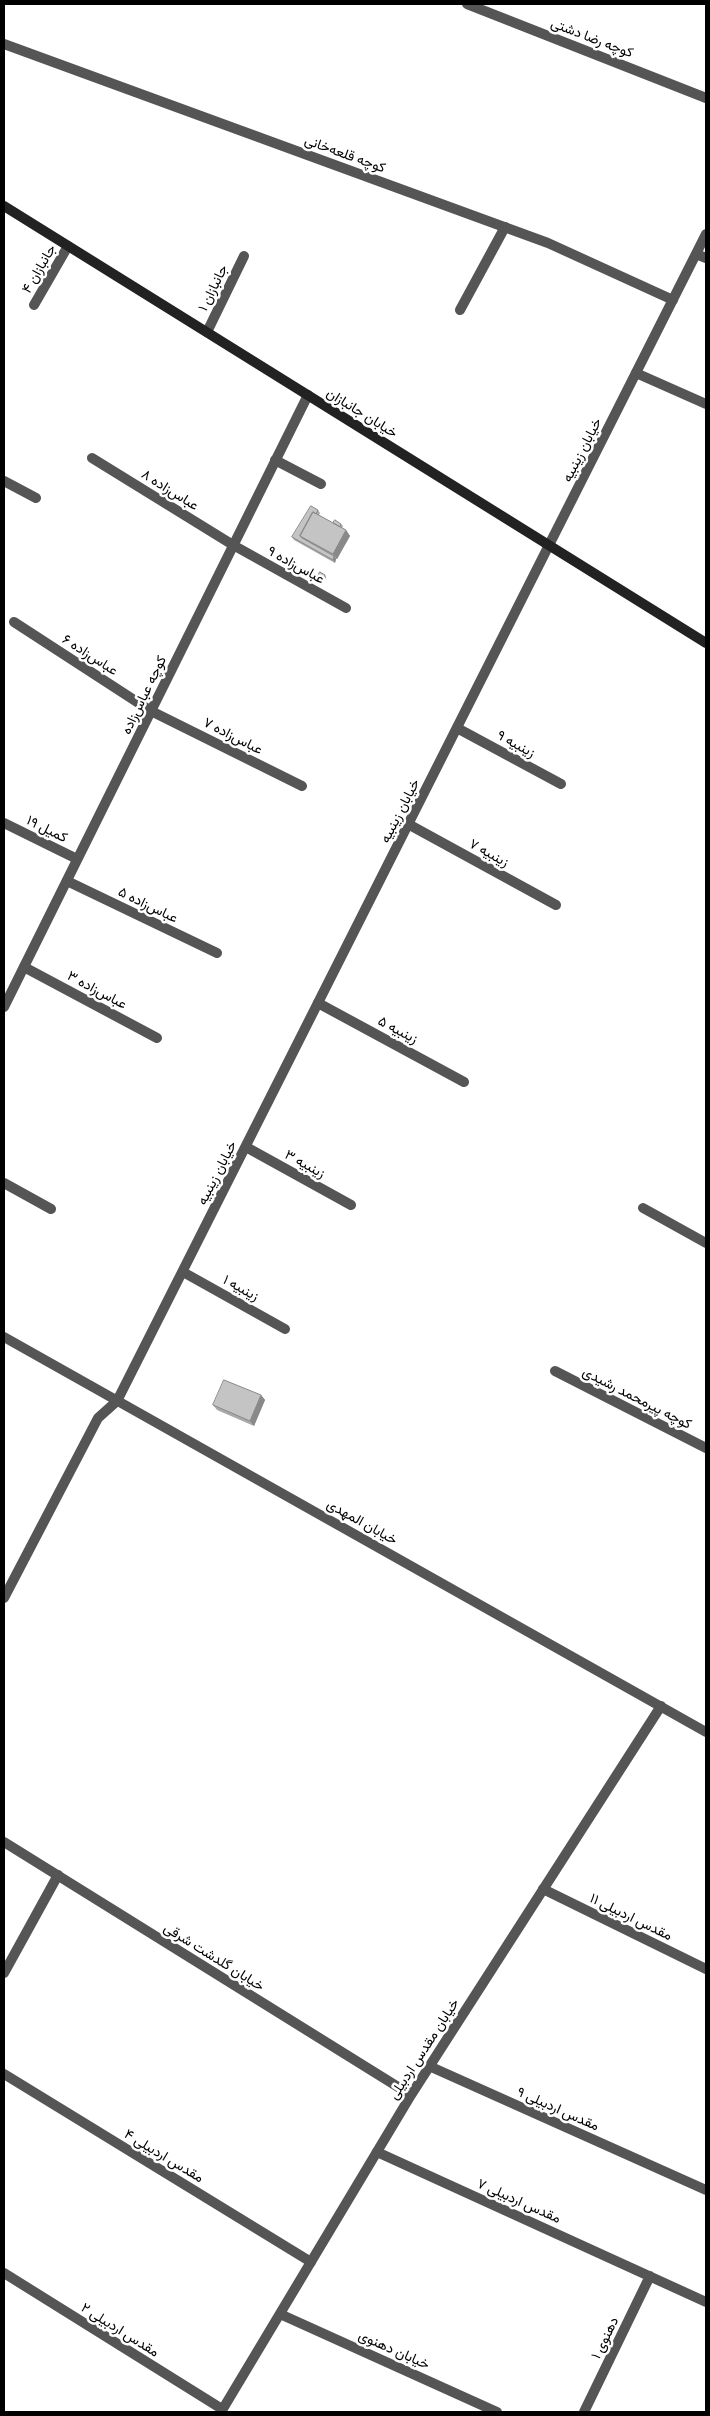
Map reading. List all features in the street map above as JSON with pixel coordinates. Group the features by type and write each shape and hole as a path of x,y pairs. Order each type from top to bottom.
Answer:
{"main road":[{"name":"خیابان جانبازان","path":"4,206 549,546 705,640"}],"street":[{"name":"کوچه رضا دشتی","path":"467,4 481,6 706,98"},
{"name":"کوچه قلعه‌خانی","path":"4,44 548,243 673,300"},
{"path":"460,310 505,227"},
{"name":"خیابان زینبیه","path":"117,1401 706,234"},
{"name":"جانبازان ۴","path":"34,306 68,246"},
{"path":"696,254 706,258"},
{"name":"جانبازان ۱","path":"207,332 244,256"},
{"path":"636,373 706,404"},
{"name":"کوچه عباس‌زاده","path":"4,1007 308,395"},
{"name":"عباس‌زاده ۸","path":"92,458 233,545"},
{"path":"275,460 321,484"},
{"path":"4,481 36,498"},
{"name":"عباس‌زاده ۹","path":"233,545 346,608"},
{"name":"عباس‌زاده ۶","path":"14,622 151,710"},
{"name":"عباس‌زاده ۷","path":"151,710 302,786"},
{"name":"زینبیه ۹","path":"457,728 561,784"},
{"name":"کمیل ۱۹","path":"4,823 77,860"},
{"name":"زینبیه ۷","path":"408,824 556,905"},
{"name":"عباس‌زاده ۵","path":"66,881 217,953"},
{"name":"عباس‌زاده ۳","path":"24,967 156,1038"},
{"name":"زینبیه ۵","path":"318,1003 464,1082"},
{"name":"زینبیه ۳","path":"246,1146 351,1205"},
{"path":"4,1183 51,1209"},
{"path":"643,1208 706,1243"},
{"name":"زینبیه ۱","path":"183,1272 285,1329"},
{"name":"خیابان المهدی","path":"4,1337 706,1732"},
{"name":"کوچه پیرمحمد رشیدی","path":"555,1371 706,1448"},
{"path":"4,1598 8,1578 98,1418 117,1401"},
{"name":"خیابان مقدس اردبیلی","path":"222,2411 429,2066 661,1706"},
{"name":"خیابان گلدشت شرقی","path":"4,1842 411,2095"},
{"path":"4,1974 58,1876"},
{"name":"مقدس اردبیلی ۱۱","path":"543,1889 706,1969"},
{"name":"مقدس اردبیلی ۹","path":"429,2066 706,2190"},
{"name":"مقدس اردبیلی ۴","path":"4,2074 311,2262"},
{"name":"مقدس اردبیلی ۷","path":"377,2152 706,2302"},
{"name":"مقدس اردبیلی ۲","path":"4,2273 222,2411"},
{"name":"دهنوی ۱","path":"584,2412 650,2276"},
{"name":"خیابان دهنوی","path":"280,2314 497,2412"}],"building":[{"path":"311,506 318,510 316,514 313,512 300,536 334,556 333,560 292,537"},
{"path":"313,512 346,530 333,554 300,536"},
{"path":"335,520 341,524 340,527 333,523"},
{"path":"320,572 325,575 322,580 317,578"},
{"path":"224,1380 261,1395 250,1421 213,1405"}]}
